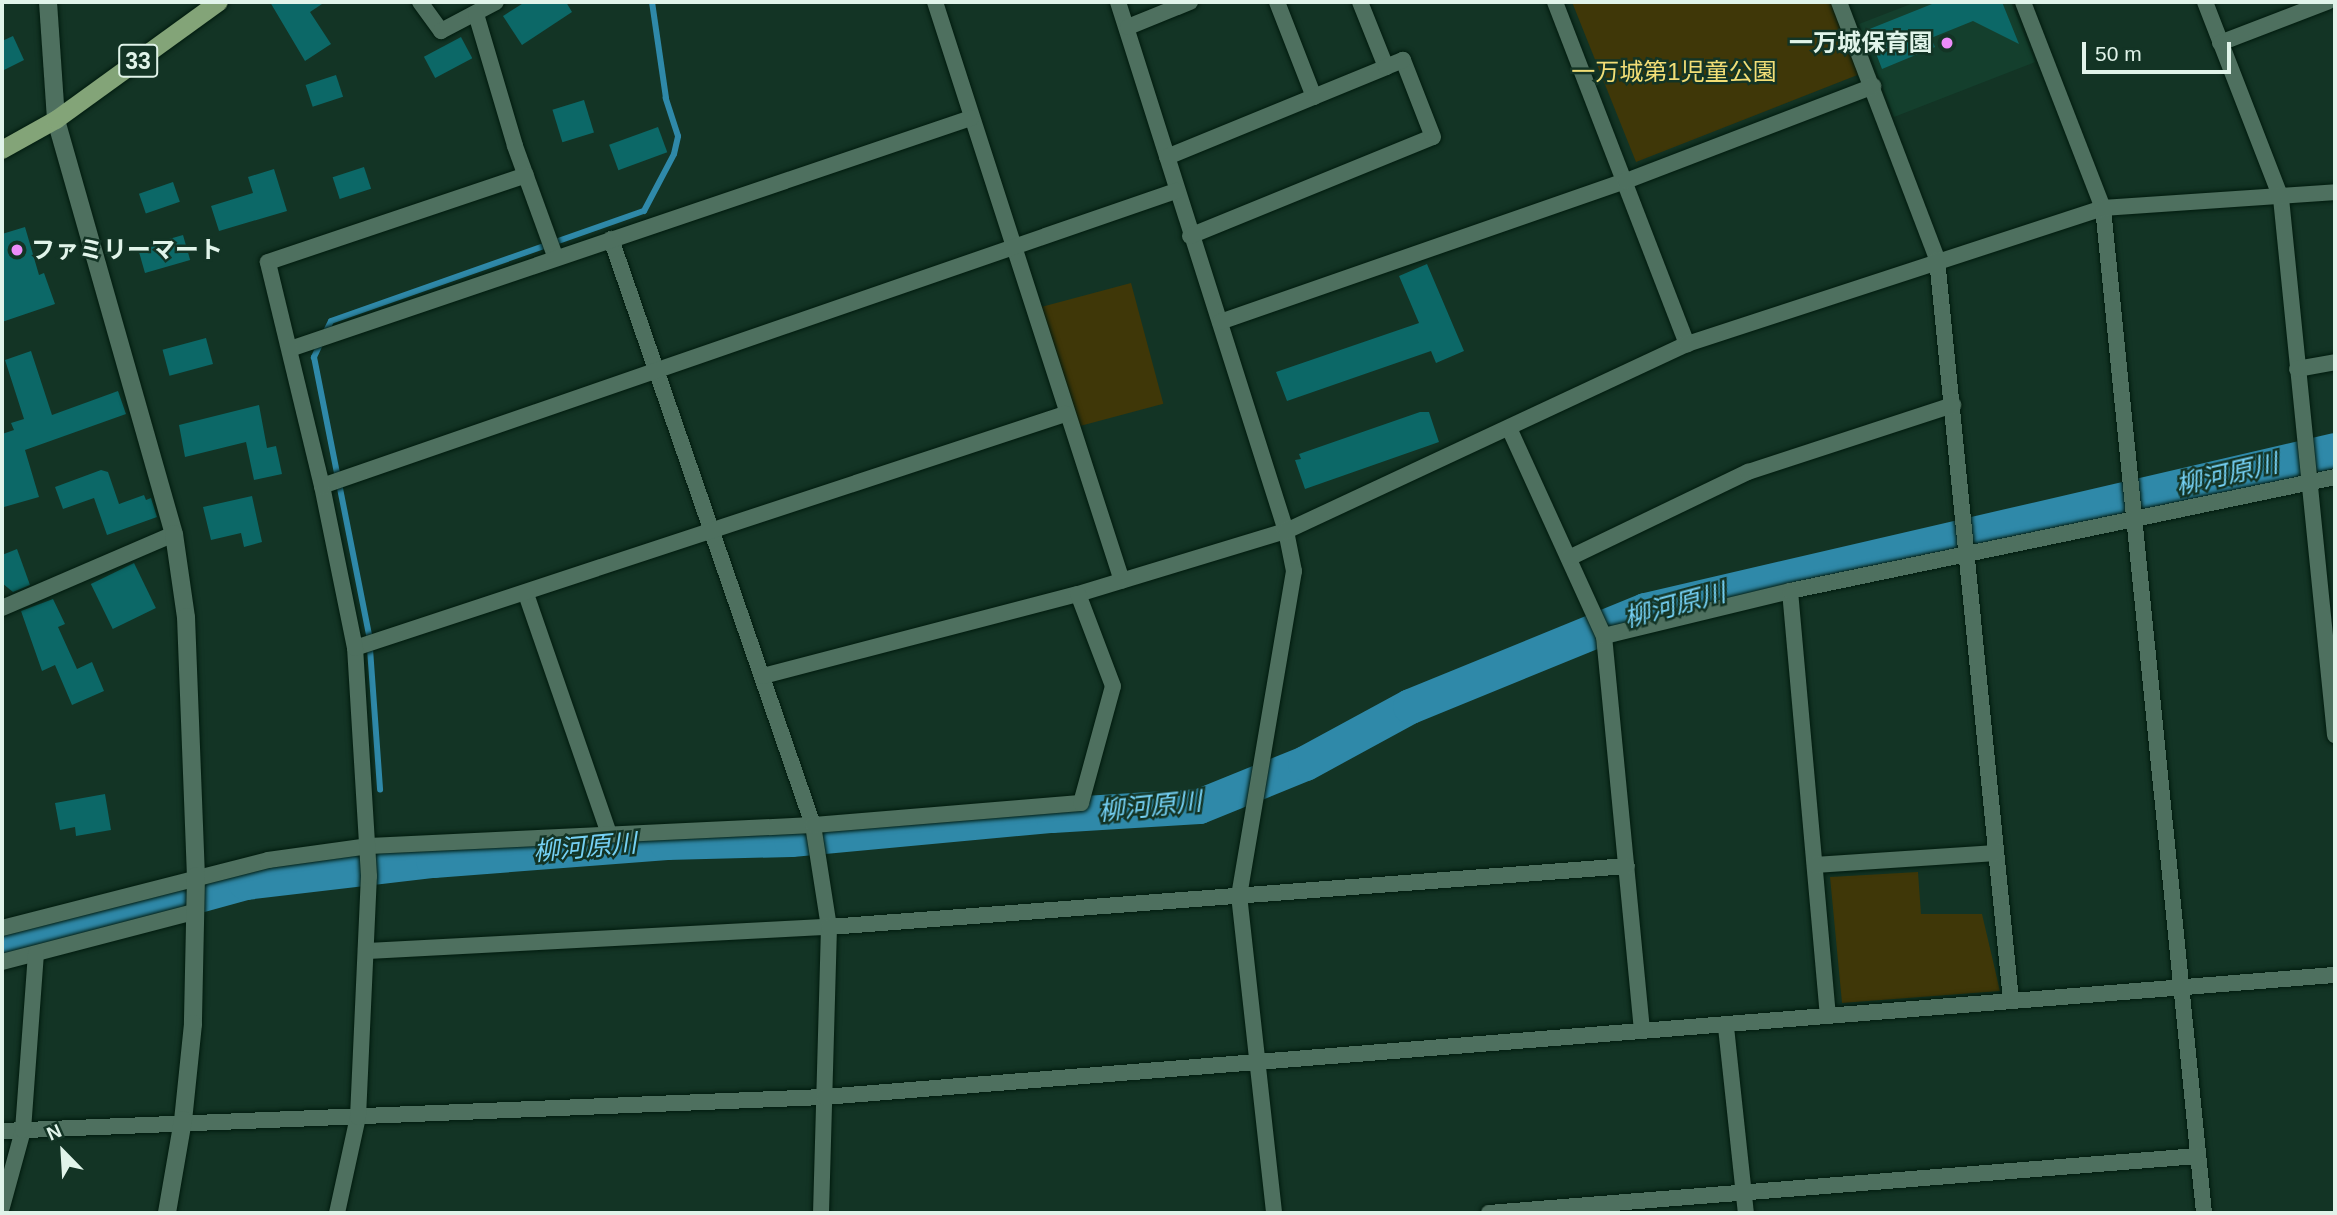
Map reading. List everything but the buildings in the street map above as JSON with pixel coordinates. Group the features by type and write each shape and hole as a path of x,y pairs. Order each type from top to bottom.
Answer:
{"main road":[{"name":"33","path":"2,150 56,120 219,2"}],"street":[{"path":"48,2 56,120 174,534 190,677 196,876 192,1024 183,1120 167,1213"},
{"path":"420,2 441,30 496,2"},
{"path":"935,2 1065,414 1122,581"},
{"path":"1118,2 1128,27 1190,236 1286,531 1294,571 1293,596 1239,895 1261,1063 1274,1213"},
{"path":"1128,27 1190,2"},
{"path":"1276,2 1314,97"},
{"path":"1360,2 1386,67"},
{"path":"1555,2 1687,344"},
{"path":"1839,2 1937,259 2011,1000"},
{"path":"2023,2 2103,208 2133,484 2204,1213"},
{"path":"2205,2 2281,198 2309,482 2330,637 2335,735"},
{"path":"2220,43 2327,2"},
{"path":"476,14 526,175 555,256"},
{"path":"1167,157 1403,60 1433,136 1190,236"},
{"path":"1220,323 1626,181 1873,86"},
{"path":"290,349 555,256 971,118"},
{"path":"337,1213 358,1117 369,876 355,648 322,486 268,262 526,175"},
{"path":"322,486 656,373 1176,191"},
{"path":"763,676 1078,594 1286,531 1687,344 1937,259 2103,208 2281,198 2335,192"},
{"path":"611,239 813,825 829,928 821,1213"},
{"path":"2297,369 2335,362"},
{"path":"1569,558 1748,472 1953,405"},
{"path":"355,648 526,594 1065,414"},
{"path":"1509,428 1596,612 1604,636 1642,1030"},
{"path":"1604,636 1790,591 2335,477"},
{"path":"2,608 174,534"},
{"path":"1790,591 1828,1015"},
{"path":"526,594 608,834"},
{"path":"2,928 196,876 268,860 369,846 813,825 1082,803 1113,685 1078,594"},
{"path":"1815,865 1996,853"},
{"path":"366,951 829,928 1626,866"},
{"path":"2,962 194,912"},
{"path":"2,1207 23,1129 36,954"},
{"path":"2,1131 183,1120 358,1117 824,1097 1642,1030 1726,1027 1828,1015 2335,975"},
{"path":"1726,1027 1746,1213"},
{"path":"1489,1213 2197,1156"}],"shaded area":[{"name":"一万城保育園","path":"1916,2 2011,2 2035,62 1894,117 1859,24"}],"green space":[{"name":"一万城第1児童公園","path":"1572,2 1831,2 1860,74 1636,162"},
{"path":"1131,283 1163,404 1074,428 1041,307"},
{"path":"1918,872 1921,914 1982,914 2000,991 1842,1003 1830,877"}],"waterway":[{"path":"325,333 331,321 644,211 674,154 678,136 666,98 652,2"},
{"path":"321,342 314,357 369,635 380,790"},
{"name":"柳河原川","path":"2,949 245,882 433,860 666,842 791,839 1052,815 1199,806 1305,763 1410,706 1645,610 2335,450"}],"place":[{"name":"一万城保育園","path":"1947,43"},
{"name":"ファミリーマート","path":"17,250"}]}
